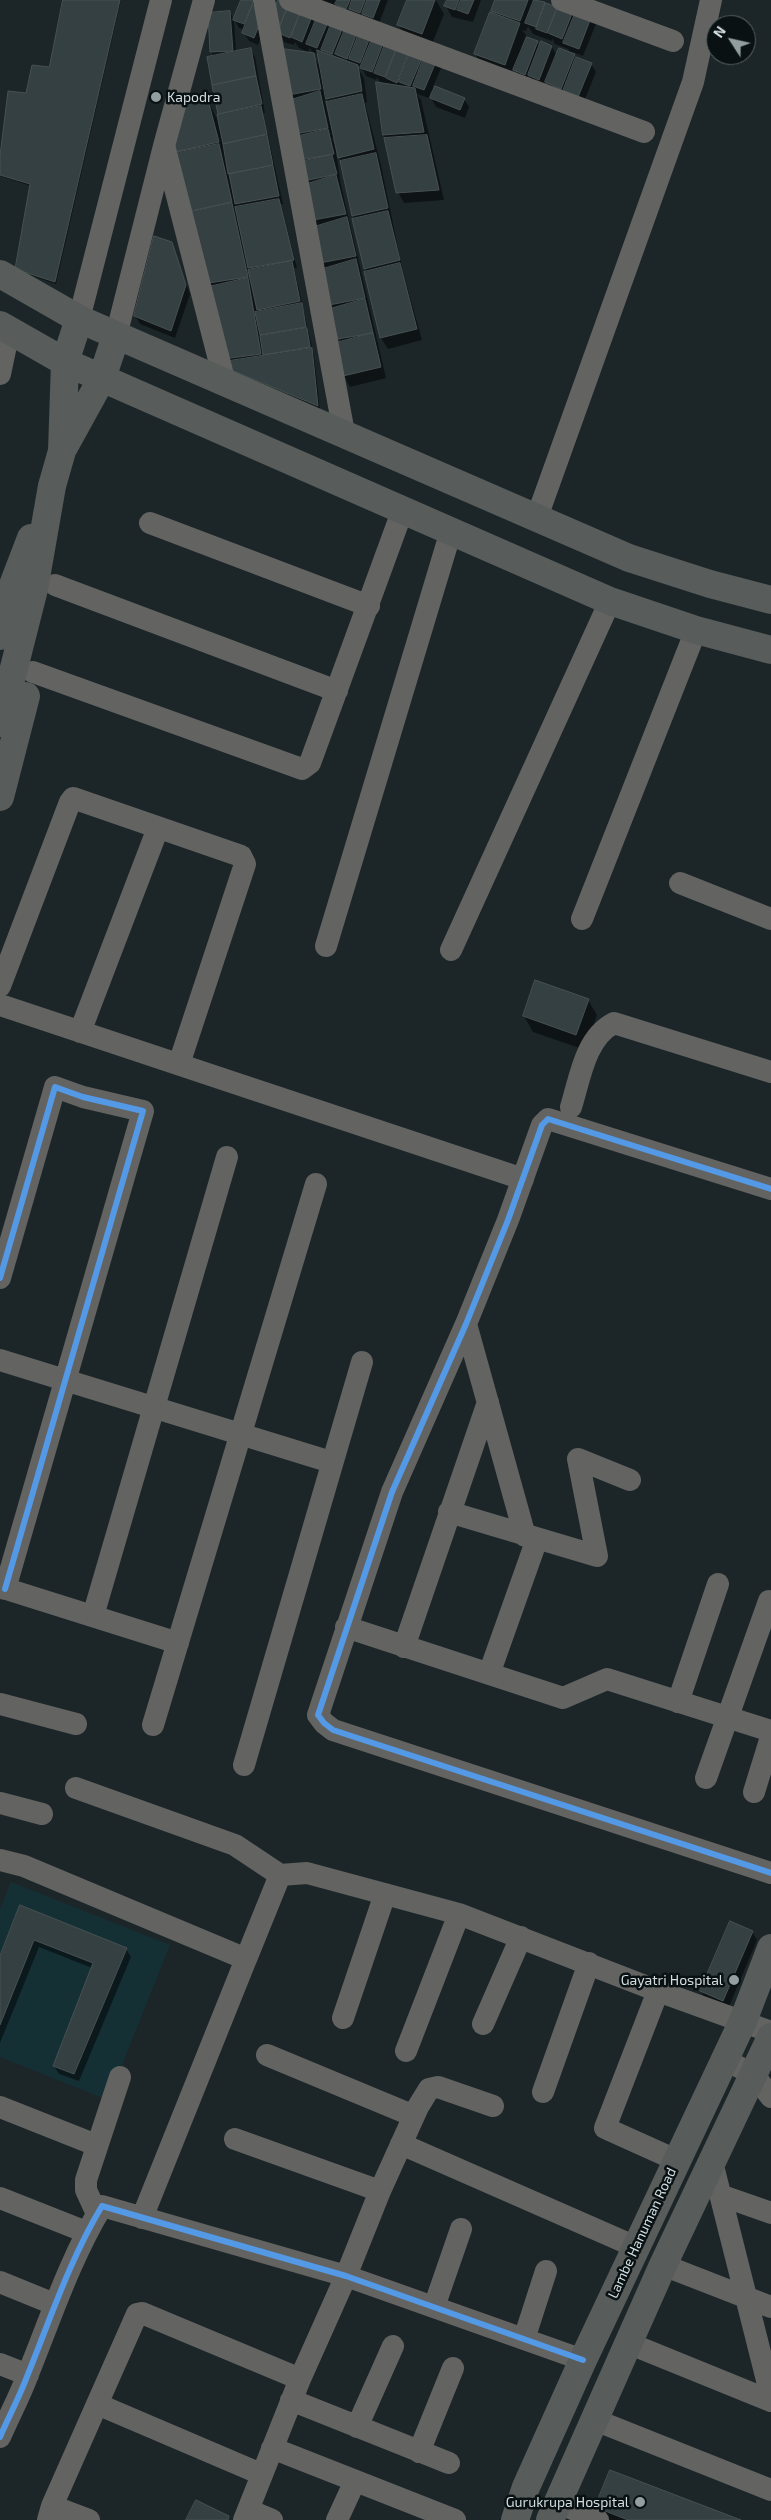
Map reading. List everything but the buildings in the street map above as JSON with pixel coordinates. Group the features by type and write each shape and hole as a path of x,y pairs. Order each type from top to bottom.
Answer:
{"main road":[{"path":"0,274 79,319 116,336 344,433 629,558 710,584 771,600"},
{"path":"62,451 65,362 79,319"},
{"path":"5,328 65,362 610,601 696,630 771,650"},
{"path":"0,636 12,585 52,486 62,451 102,378 116,336"},
{"path":"0,796 55,585 52,486"},
{"path":"0,723 34,590 52,486"},
{"name":"Lambe Hanuman Road","path":"516,2520 526,2487 583,2360 676,2160 725,2060 769,1960"},
{"path":"554,2512 663,2265 771,2037"}],"street":[{"path":"79,319 162,0"},
{"path":"116,336 164,146 204,0"},
{"path":"264,0 344,433"},
{"path":"290,0 644,132"},
{"path":"562,0 672,41"},
{"path":"537,518 693,82 711,0"},
{"path":"164,146 225,383"},
{"path":"0,374 5,328"},
{"path":"33,672 302,769 310,763 403,510"},
{"path":"150,523 369,606"},
{"path":"326,946 451,531"},
{"path":"55,585 337,691"},
{"path":"451,950 610,601"},
{"path":"582,919 696,630"},
{"path":"0,986 71,800 76,798 241,856 245,860 179,1064"},
{"path":"80,1032 158,828"},
{"path":"680,883 771,919"},
{"path":"0,1005 523,1179"},
{"path":"571,1107 591,1044 604,1028 614,1023 771,1072"},
{"path":"0,1278 55,1087 82,1096 143,1111 66,1380 3,1588 178,1643"},
{"path":"771,1189 548,1119 542,1125 523,1179 466,1324 392,1492 318,1715 330,1728 771,1873"},
{"path":"93,1616 227,1157"},
{"path":"154,1725 316,1184"},
{"path":"466,1324 488,1402 531,1538 489,1674"},
{"path":"0,1360 331,1462"},
{"path":"244,1765 331,1462 362,1362"},
{"path":"404,1647 488,1402"},
{"path":"449,1512 531,1538 597,1556 578,1459 630,1480"},
{"path":"678,1702 718,1584"},
{"path":"706,1778 769,1601"},
{"path":"346,1627 563,1698 606,1680 771,1731"},
{"path":"0,1704 76,1724"},
{"path":"754,1792 771,1738"},
{"path":"76,1788 235,1845 280,1875 307,1873 459,1914 589,1963 658,1992 771,2032"},
{"path":"0,1803 42,1814"},
{"path":"0,1860 24,1866 246,1959"},
{"path":"142,2218 280,1875"},
{"path":"343,2018 385,1894"},
{"path":"406,2051 459,1914"},
{"path":"483,2024 521,1937"},
{"path":"543,2092 589,1963"},
{"path":"658,1992 605,2128 676,2160"},
{"path":"267,2055 414,2116"},
{"path":"725,2060 754,2074 771,2098"},
{"path":"91,2223 85,2185 96,2145 120,2078"},
{"path":"272,2520 246,2515 291,2400 414,2116 429,2089 435,2086 493,2106"},
{"path":"0,2107 96,2145"},
{"path":"235,2139 380,2191"},
{"path":"401,2144 636,2247"},
{"path":"712,2162 771,2396"},
{"path":"720,2195 771,2213"},
{"path":"0,2198 91,2223"},
{"path":"0,2437 28,2376 54,2304 91,2223 102,2206 346,2276 583,2360"},
{"path":"434,2307 461,2229"},
{"path":"663,2265 771,2307"},
{"path":"524,2339 546,2271"},
{"path":"0,2282 54,2304"},
{"path":"89,2520 50,2513 136,2316 140,2312 300,2379"},
{"path":"628,2344 771,2401"},
{"path":"357,2427 392,2346"},
{"path":"0,2364 28,2376"},
{"path":"419,2452 453,2368"},
{"path":"291,2400 449,2463"},
{"path":"97,2404 262,2474"},
{"path":"595,2420 771,2490"},
{"path":"272,2448 355,2480 429,2515 455,2520"},
{"path":"337,2520 355,2480"},
{"path":"554,2512 598,2520"}],"shaded area":[{"path":"11,1882 170,1945 108,2100 0,2057 0,1909"}],"cycle path":[{"path":"0,1278 55,1087 83,1097 143,1111 5,1589"},
{"path":"771,1189 548,1119 542,1125 508,1220 466,1324 392,1492 318,1715 333,1730 771,1873"},
{"path":"0,2437 25,2382 71,2267 102,2206 346,2276 583,2360"}],"place":[{"name":"Kapodra","path":"156,97"},
{"name":"Gayatri Hospital","path":"734,1980"},
{"name":"Gurukrupa Hospital","path":"640,2502"}]}
